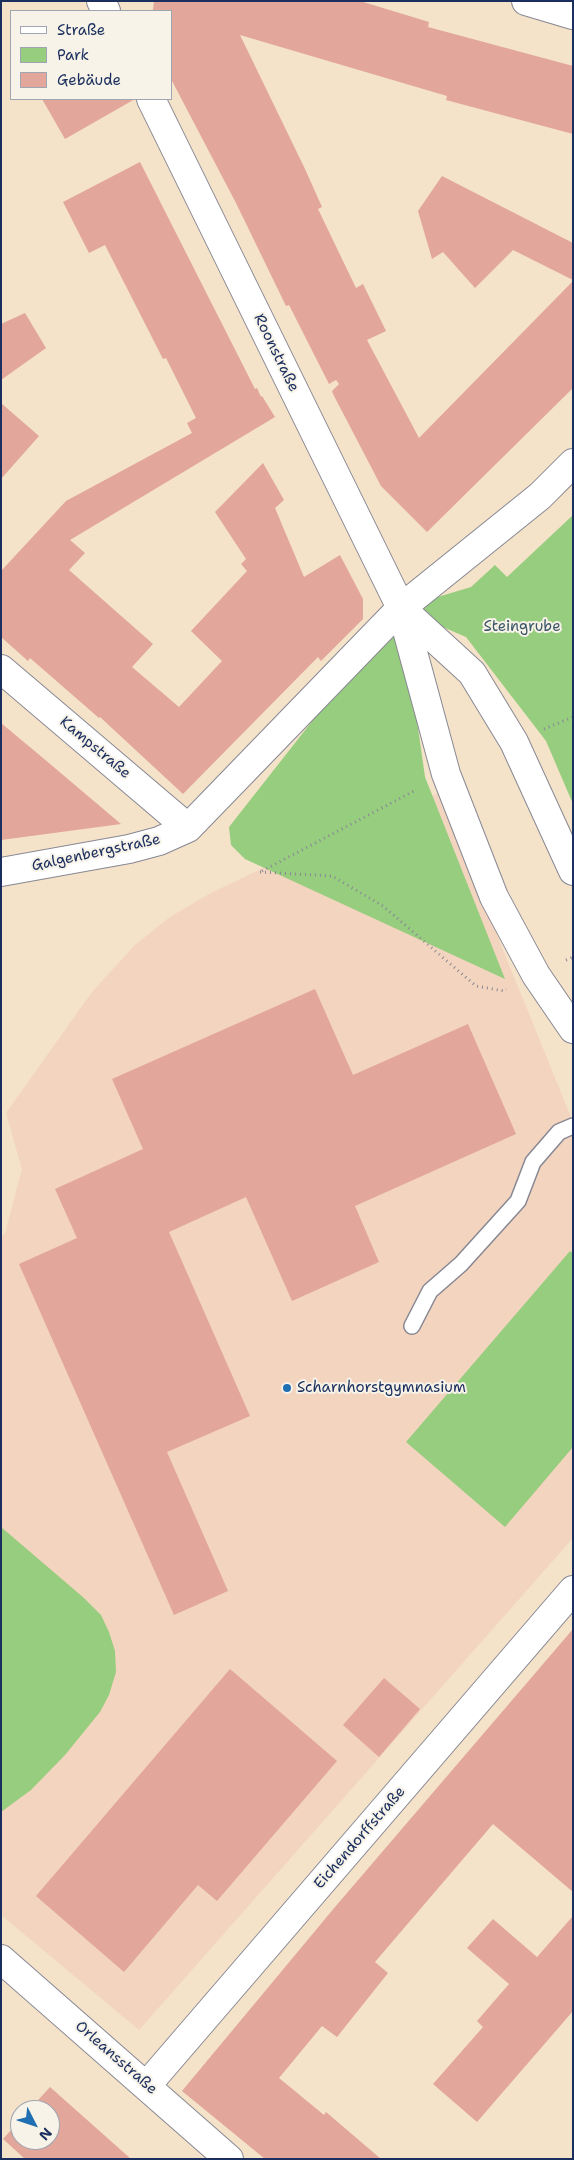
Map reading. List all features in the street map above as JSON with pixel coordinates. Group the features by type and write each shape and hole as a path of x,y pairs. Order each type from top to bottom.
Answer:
{"street":[{"path":"526,1 573,15"},
{"name":"Roonstraße","path":"151,100 401,608"},
{"path":"188,828 401,608 540,496 573,463"},
{"path":"401,608 472,673 514,742 573,871"},
{"path":"401,608 446,774 494,897 536,975 573,1029"},
{"name":"Kampstraße","path":"1,669 188,828"},
{"name":"Galgenbergstraße","path":"1,872 129,849 160,841 188,828"},
{"name":"Eichendorffstraße","path":"147,2085 573,1590"},
{"name":"Orleansstraße","path":"1,1959 147,2085 229,2159"}],"lane":[{"path":"412,1326 430,1291 461,1264 518,1201 533,1162 559,1132 573,1126"}],"path":[{"path":"260,872 332,876 383,906 476,986 504,991 573,957"}],"shaded area":[{"name":"Scharnhorstgymnasium","path":"439,793 573,1122 573,1538 139,2030 1,1915 1,1238 5,1233 22,1169 6,1113 92,992 135,945 170,917 209,894 263,868"}],"green space":[{"name":"Steingrube","path":"573,515 573,804 546,741 466,637 401,609 425,777 505,979 245,859 231,845 229,827 401,608 471,587 495,565 507,577"},
{"path":"570,1251 573,1253 573,1447 505,1527 406,1442"},
{"path":"1,1527 84,1598 101,1615 115,1651 116,1672 109,1695 100,1712 65,1755 31,1790 1,1812"}],"building":[{"path":"154,1 360,1 429,22 428,27 573,66 573,134 446,100 447,96 240,35 305,169 322,207 318,209 356,288 363,284 386,331 367,340 419,438 573,281 573,388 427,532 381,486 333,394 332,391 339,384 336,380 329,384 289,305 286,306 236,203 172,81 172,10 153,10"},
{"path":"43,100 133,100 65,139"},
{"path":"140,162 255,389 257,388 275,417 70,540 85,553 69,570 153,644 132,667 179,707 222,661 191,631 247,571 241,564 246,559 215,512 263,463 284,500 275,508 304,577 340,555 363,599 363,619 321,661 318,657 183,794 100,717 30,658 28,661 1,637 1,571 66,501 192,433 187,423 196,418 166,358 163,359 105,245 89,253 63,202"},
{"path":"442,176 573,243 573,280 513,250 475,288 443,252 432,259 418,211"},
{"path":"25,313 46,348 1,380 1,324"},
{"path":"1,403 39,436 1,479"},
{"path":"1,723 43,758 121,824 1,840"},
{"path":"315,989 353,1075 468,1024 516,1134 355,1206 379,1262 292,1301 246,1197 169,1232 250,1416 167,1452 228,1591 174,1615 19,1264 77,1238 55,1189 143,1149 112,1079"},
{"path":"573,1629 573,1892 493,1824 375,1962 388,1973 337,2037 322,2026 279,2078 324,2115 326,2112 381,2159 265,2159 182,2091 335,1907"},
{"path":"230,1669 337,1761 217,1901 198,1885 124,1972 36,1896"},
{"path":"384,1678 420,1709 379,1757 343,1725"},
{"path":"573,1916 573,2011 477,2122 433,2084 483,2027 477,2021 509,1984 467,1948 493,1919 537,1957"},
{"path":"50,2087 131,2159 25,2159 15,2150 60,2150 60,2100 38,2100"},
{"path":"10,2131 10,2145 3,2139"}],"place":[{"name":"Scharnhorstgymnasium","path":"287,1388"}]}
